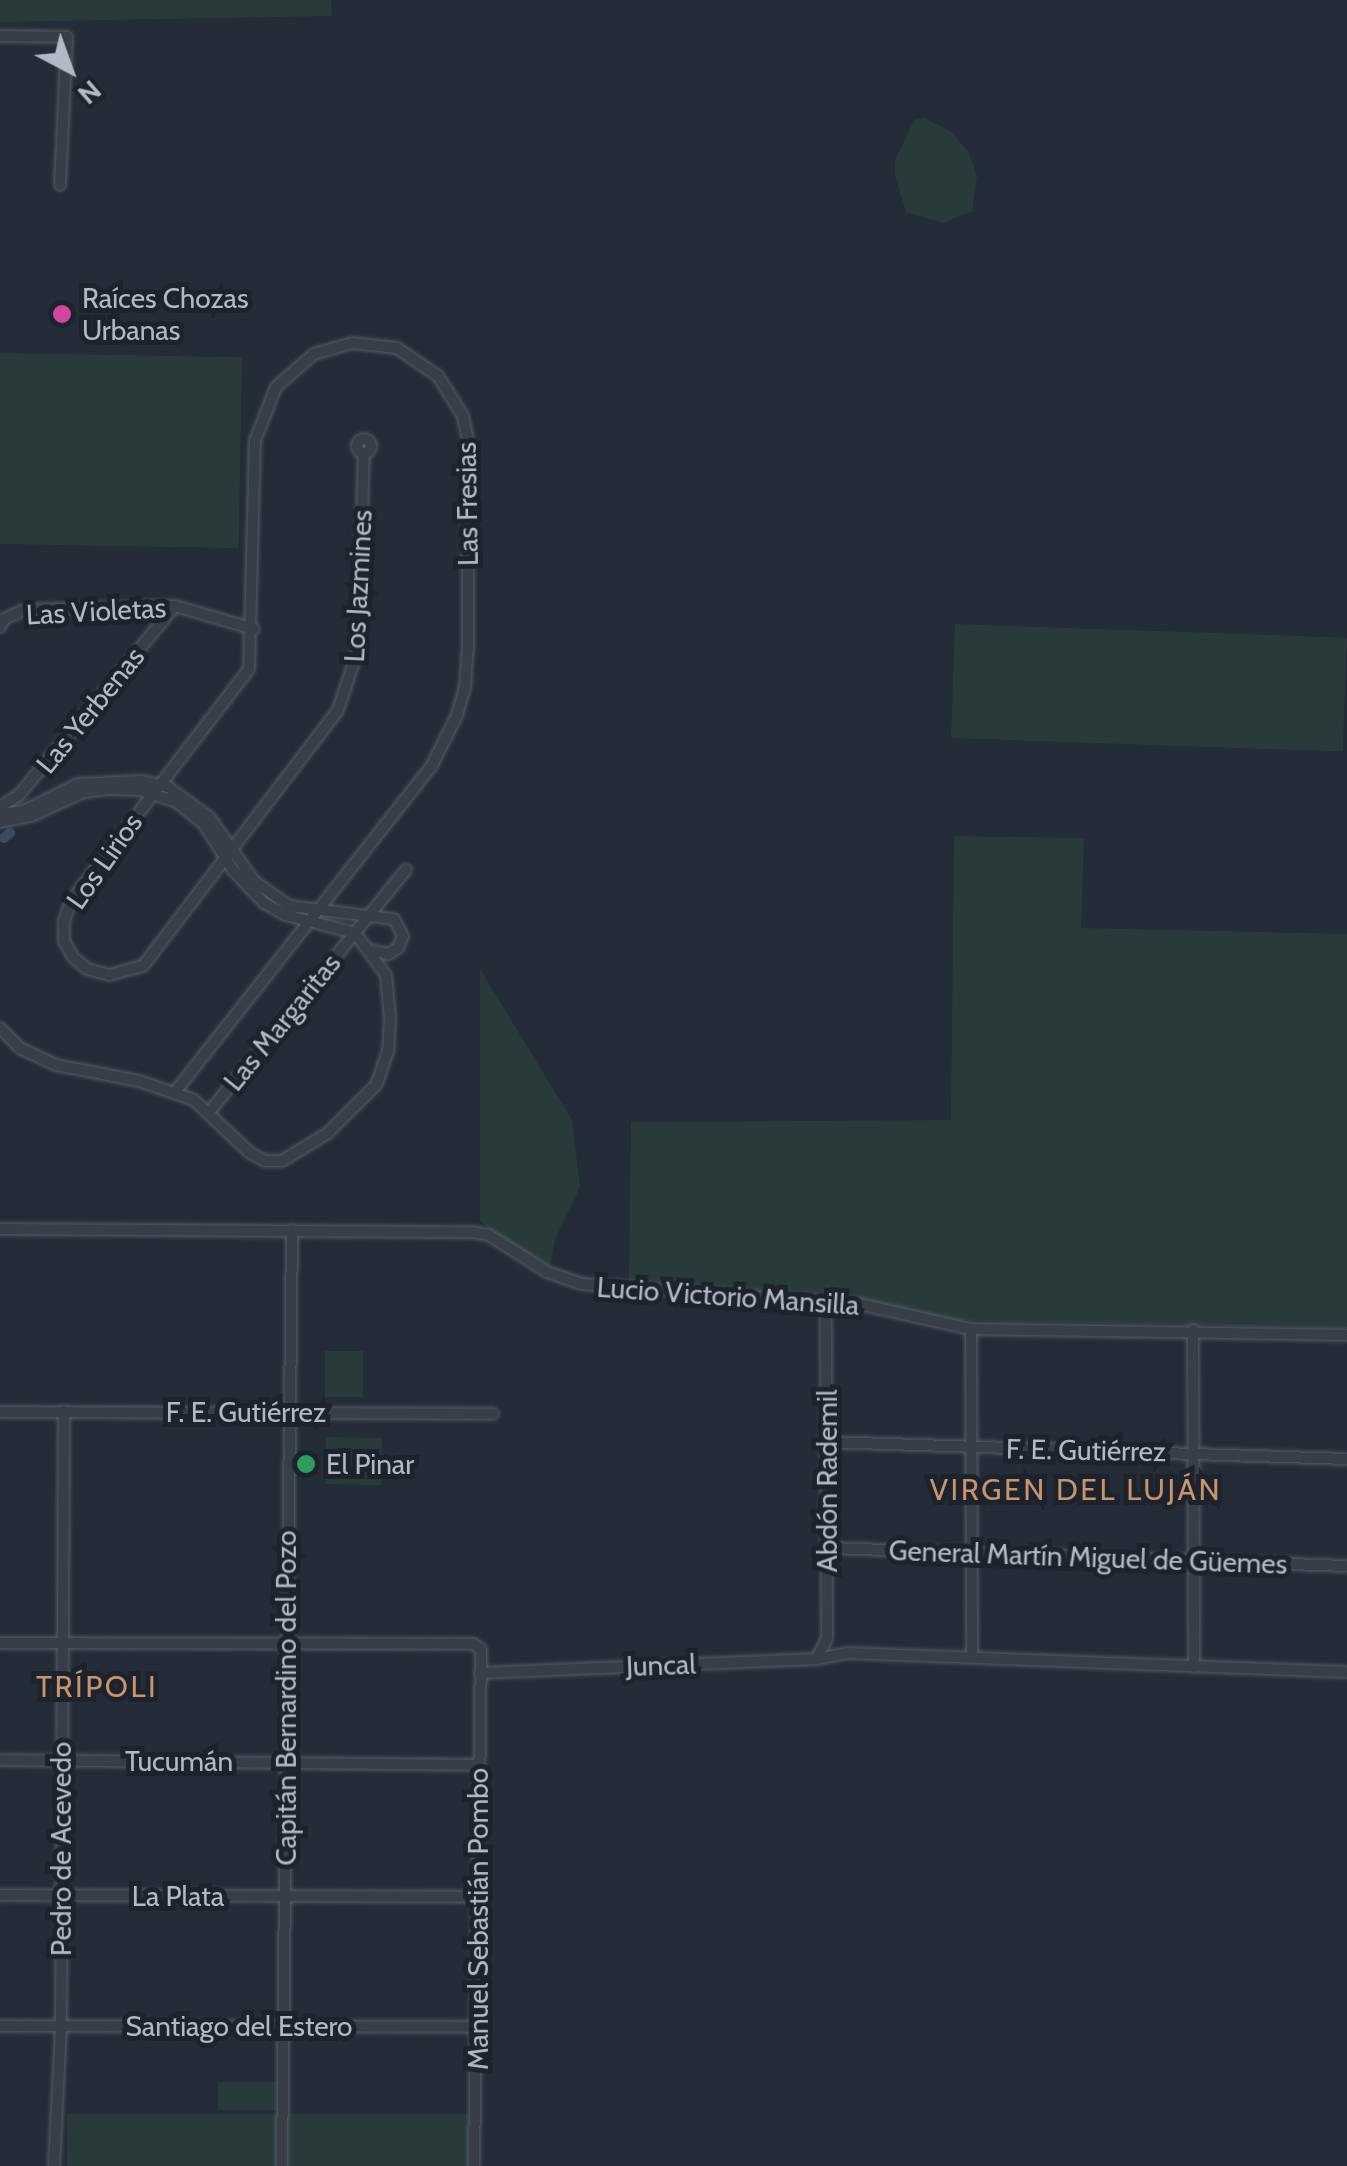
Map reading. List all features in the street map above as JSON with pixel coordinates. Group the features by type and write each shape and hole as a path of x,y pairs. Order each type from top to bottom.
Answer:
{"street":[{"path":"0,36 67,37 60,185"},
{"name":"Las Fresias","path":"156,789 249,669 254,629 254,441 276,387 314,354 352,343 397,348 417,358 438,376 456,400 468,440 465,687 448,736 432,766 310,922"},
{"name":"Los Jazmines","path":"229,855 348,691 358,650 364,453"},
{"name":"Las Violetas","path":"0,627 4,619 24,610 175,606 254,629"},
{"name":"Las Yerbenas","path":"0,807 19,795 175,606"},
{"path":"0,819 78,784 102,780 179,792 210,818 229,855 264,903 310,922 355,933 386,975 389,989 388,1050 376,1085 358,1108 301,1152 282,1161 265,1161 249,1152 210,1111 175,1092 56,1065 20,1048 0,1028"},
{"name":"Los Lirios","path":"156,789 71,901 64,921 64,940 87,969 109,975 143,966 229,855"},
{"path":"229,855 271,896 289,906 371,919 388,917 398,924 402,942 388,954 368,948"},
{"path":"368,948 364,930 406,870"},
{"path":"355,933 371,919"},
{"name":"Las Margaritas","path":"175,1092 310,922"},
{"name":"Las Margaritas","path":"210,1111 355,933"},
{"name":"Lucio Victorio Mansilla","path":"0,1229 472,1232 490,1236 547,1272 582,1284 859,1304 971,1329 1347,1335"},
{"name":"Capitán Bernardino del Pozo","path":"282,2166 292,1230"},
{"name":"Abdón Rademil","path":"817,1659 827,1638 826,1302"},
{"path":"971,1329 972,1658"},
{"path":"1193,1330 1194,1667"},
{"name":"Pedro de Acevedo","path":"54,2166 61,2026 64,1411"},
{"name":"F. E. Gutiérrez","path":"0,1412 492,1414"},
{"name":"F. E. Gutiérrez","path":"826,1442 1347,1458"},
{"name":"General Martín Miguel de Güemes","path":"829,1548 1347,1566"},
{"path":"0,1642 473,1644 481,1649 480,1673"},
{"name":"Juncal","path":"480,1673 817,1659 847,1653 1347,1672"},
{"name":"Manuel Sebastián Pombo","path":"474,2166 480,1673"},
{"name":"Tucumán","path":"0,1760 479,1765"},
{"name":"La Plata","path":"0,1895 477,1897"},
{"name":"Santiago del Estero","path":"0,2026 477,2027"}],"shaded area":[{"path":"0,0 331,0 332,16 0,22"},
{"path":"925,118 953,133 969,153 977,176 972,211 943,223 906,212 895,176 895,160 914,120"},
{"path":"0,353 242,357 239,548 0,544"},
{"path":"955,624 1347,638 1343,752 951,738"},
{"path":"954,836 1084,838 1081,928 1347,934 1347,1328 953,1320 851,1296 629,1281 631,1122 951,1120"},
{"path":"480,969 572,1120 580,1187 555,1239 550,1266 496,1235 480,1220"},
{"path":"325,1351 363,1351 363,1397 325,1397"},
{"path":"326,1437 382,1438 381,1485 325,1484"},
{"path":"218,2082 281,2082 281,2110 218,2110"},
{"path":"67,2114 468,2114 468,2166 67,2166"}],"waterway":[{"path":"4,838 10,833"}],"place":[{"name":"Raíces Chozas Urbanas","path":"62,314"},
{"name":"El Pinar","path":"306,1464"}],"district":[{"name":"VIRGEN DEL LUJÁN","path":"1076,1490"},
{"name":"TRÍPOLI","path":"97,1687"}]}
